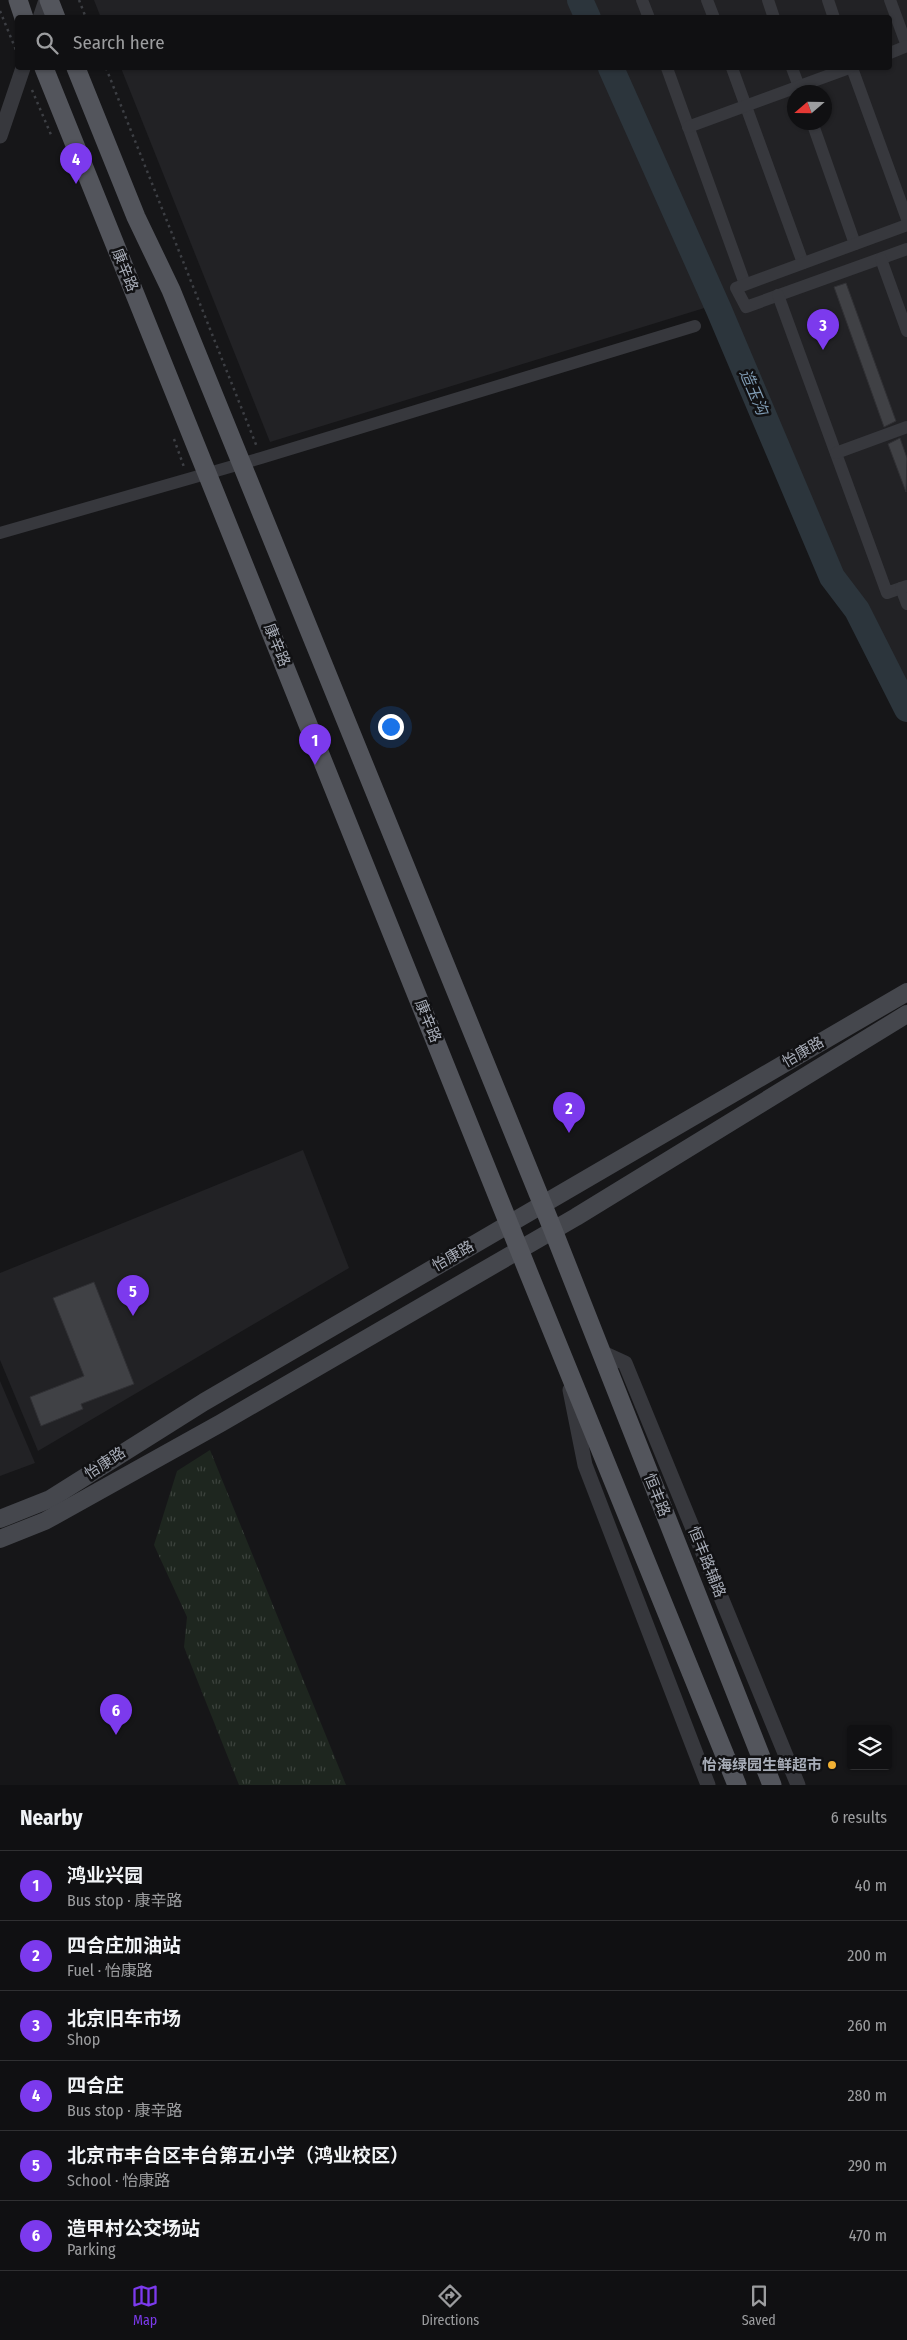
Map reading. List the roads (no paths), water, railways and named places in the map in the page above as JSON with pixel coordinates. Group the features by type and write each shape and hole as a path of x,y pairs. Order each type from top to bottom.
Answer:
{"main road":[{"path":"18,0 23,15"},
{"path":"48,0 55,15"},
{"name":"康辛路","path":"45,70 509,1223"},
{"name":"康辛路","path":"77,70 136,217 171,290 541,1204"},
{"name":"怡康路","path":"0,1519 50,1499 204,1402 907,992"},
{"name":"怡康路","path":"0,1539 45,1521 87,1499 553,1230 907,1014"},
{"name":"恒丰路","path":"541,1204 553,1230 772,1785"},
{"path":"509,1223 737,1785"}],"street":[{"path":"41,15 48,0"},
{"path":"642,0 648,15"},
{"path":"707,0 713,15"},
{"path":"768,0 773,15"},
{"path":"828,0 833,15"},
{"path":"890,0 907,46 892,52"},
{"path":"0,136 22,70"},
{"path":"668,70 745,284"},
{"path":"733,70 803,263"},
{"path":"793,70 798,85"},
{"path":"810,85 846,70"},
{"path":"852,70 907,219"},
{"path":"688,127 787,93"},
{"path":"815,130 855,244"},
{"path":"907,225 736,288 746,307 907,249"},
{"path":"881,258 907,330"},
{"path":"778,295 887,594 904,587 907,604"},
{"path":"0,533 261,458 695,326"},
{"path":"836,453 907,427"},
{"name":"恒丰路辅路","path":"601,1352 625,1363 798,1785"},
{"path":"563,1354 585,1465 708,1785"}],"waterway":[{"name":"造玉沟","path":"580,0 587,15"},
{"name":"造玉沟","path":"612,70 719,310 832,577 857,610 907,709"}],"place":[{"name":"四合庄","path":"76,184"},
{"name":"北京旧车市场","path":"823,350"},
{"name":"鸿业兴园","path":"315,765"},
{"name":"四合庄加油站","path":"569,1133"},
{"name":"北京市丰台区丰台第五小学（鸿业校区）","path":"133,1316"},
{"name":"造甲村公交场站","path":"116,1735"},
{"name":"怡海绿园生鲜超市","path":"832,1765"}]}
